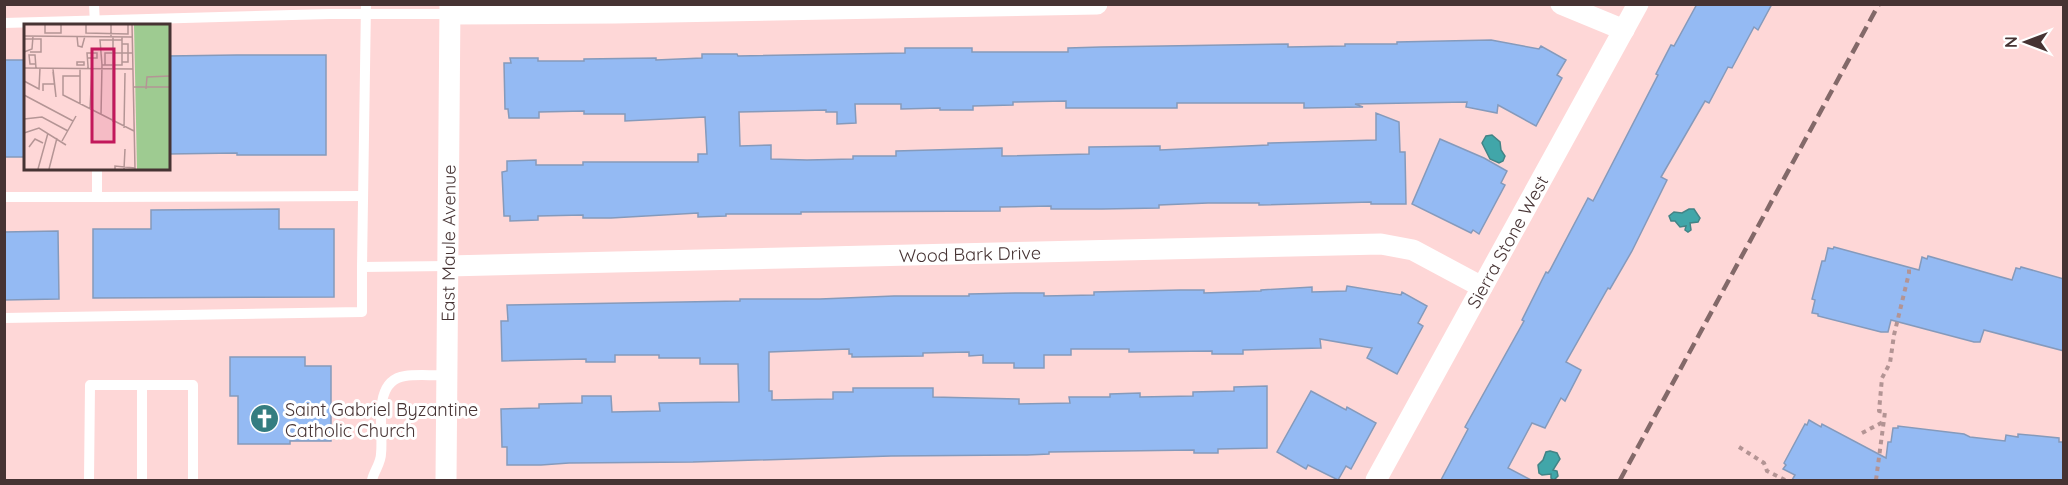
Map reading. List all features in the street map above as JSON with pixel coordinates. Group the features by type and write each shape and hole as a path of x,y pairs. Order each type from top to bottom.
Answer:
{"street":[{"path":"450,9 1097,4"},
{"path":"1561,4 1624,30"},
{"name":"Sierra Stone West","path":"1376,480 1638,4"},
{"name":"East Maule Avenue","path":"446,480 450,9"},
{"name":"Wood Bark Drive","path":"448,266 1381,244 1413,250 1482,287"}],"lane":[{"path":"94,4 94,23"},
{"path":"4,318 362,312 366,9"},
{"path":"4,23 94,23 366,9 450,9"},
{"path":"97,170 97,196"},
{"path":"4,197 363,196"},
{"path":"362,267 448,266"},
{"path":"372,480 381,456 382,411 387,385 392,380 404,376 447,375"},
{"path":"89,480 90,384 193,384 193,480"},
{"path":"142,384 142,480"}],"path":[{"path":"1876,480 1885,412 1879,411 1882,378 1890,363 1909,265"},
{"path":"1862,433 1883,422"},
{"path":"1739,447 1764,463 1767,471 1785,480"}],"water":[{"path":"1492,135 1500,142 1505,156 1499,163 1490,159 1482,143 1486,136"},
{"path":"1694,209 1700,218 1698,222 1690,223 1691,230 1688,232 1685,230 1686,226 1680,227 1675,221 1671,221 1669,216 1674,212 1682,213"},
{"path":"1546,452 1557,453 1560,459 1553,470 1557,471 1558,476 1554,480 1551,474 1539,473 1538,465"}],"building":[{"path":"1697,4 1772,4 1758,30 1754,27 1732,68 1728,67 1709,103 1705,101 1661,177 1667,180 1632,251 1566,362 1581,370 1565,401 1561,398 1545,428 1532,423 1508,468 1531,480 1441,480 1468,429 1465,427 1524,321 1522,320 1546,272 1550,270 1588,198 1593,201 1671,45 1674,46"},
{"path":"1491,40 1539,49 1541,46 1566,60 1557,75 1562,78 1536,126 1498,105 1497,113 1466,107 1467,102 1355,104 1363,107 1304,108 1304,103 1177,103 1177,108 1066,108 1066,101 1013,102 1013,105 973,106 973,110 901,109 901,104 855,104 856,123 837,124 837,112 826,112 826,110 739,112 740,146 771,145 771,159 807,160 853,159 853,156 896,156 896,151 1002,148 1002,156 1089,154 1089,147 1160,146 1160,150 1268,145 1268,143 1376,140 1376,113 1399,122 1400,152 1405,152 1406,204 1371,204 1371,202 1259,205 1259,203 1208,203 1159,205 1159,208 1051,209 1051,206 1000,207 1000,211 801,212 801,214 726,214 726,216 698,217 698,213 611,218 583,218 583,215 538,216 538,220 510,221 510,216 504,216 502,172 507,171 507,161 536,160 536,165 583,165 583,162 698,162 698,154 707,154 705,117 625,121 625,114 584,114 584,111 539,112 539,118 509,118 508,109 505,109 504,63 511,63 510,58 538,58 538,61 656,58 656,60 702,58 702,54 737,54 738,56 905,53 905,48 972,48 972,52 1068,52 1068,48 1101,47 1288,44 1288,47 1345,46 1345,44"},
{"path":"326,55 326,155 170,154 170,56"},
{"path":"4,60 24,60 24,157 4,157"},
{"path":"1440,139 1484,158 1507,171 1501,183 1505,185 1479,234 1473,230 1471,233 1412,204"},
{"path":"279,209 279,229 334,229 334,297 93,298 93,229 151,229 151,210"},
{"path":"58,231 59,299 4,300 4,232"},
{"path":"1834,247 1919,270 1922,257 1927,259 1928,256 2012,280 2016,268 2021,267 2064,279 2064,351 1984,330 1980,342 1974,342 1891,320 1888,332 1881,332 1818,316 1812,313 1815,300 1812,299 1822,261 1825,261 1828,248 1833,249"},
{"path":"1347,286 1401,295 1402,292 1427,306 1418,323 1423,326 1397,374 1367,358 1372,348 1320,339 1321,348 1243,350 1243,354 1212,354 1212,351 1129,352 1129,349 1071,349 1071,355 1044,355 1044,368 1014,368 1014,363 983,363 983,355 969,356 969,352 923,353 923,356 852,357 849,349 769,352 769,391 772,391 772,400 833,399 833,392 853,392 853,388 933,388 933,397 1019,399 1019,404 1070,403 1069,397 1110,397 1110,394 1140,393 1140,397 1193,396 1193,392 1234,391 1234,387 1267,386 1267,448 1218,449 1218,453 1194,453 1194,450 1049,452 1049,454 1027,455 507,465 507,447 502,447 501,409 539,408 539,404 582,403 582,396 611,396 612,412 660,411 659,403 739,402 738,364 700,364 700,358 659,358 659,355 615,355 615,362 586,362 586,359 502,361 501,321 508,321 507,305 969,296 969,294 1015,293 1044,293 1044,296 1094,295 1094,292 1180,290 1204,290 1204,293 1312,287 1312,292 1346,291"},
{"name":"Saint Gabriel Byzantine Catholic Church","path":"230,357 305,357 305,366 331,366 331,441 238,444 238,396 230,396"},
{"path":"1311,391 1376,423 1351,469 1346,466 1338,480 1308,465 1306,469 1277,452"},
{"path":"1809,420 1821,427 1822,424 1886,458 1893,428 1898,428 1898,426 2005,441 2006,435 2018,437 2018,434 2059,438 2059,442 2064,442 2064,480 1792,480 1795,475 1783,469 1786,465 1784,463"}],"railway":[{"path":"1620,480 1879,4"}],"place":[{"name":"Saint Gabriel Byzantine Catholic Church","path":"264,419"}]}
